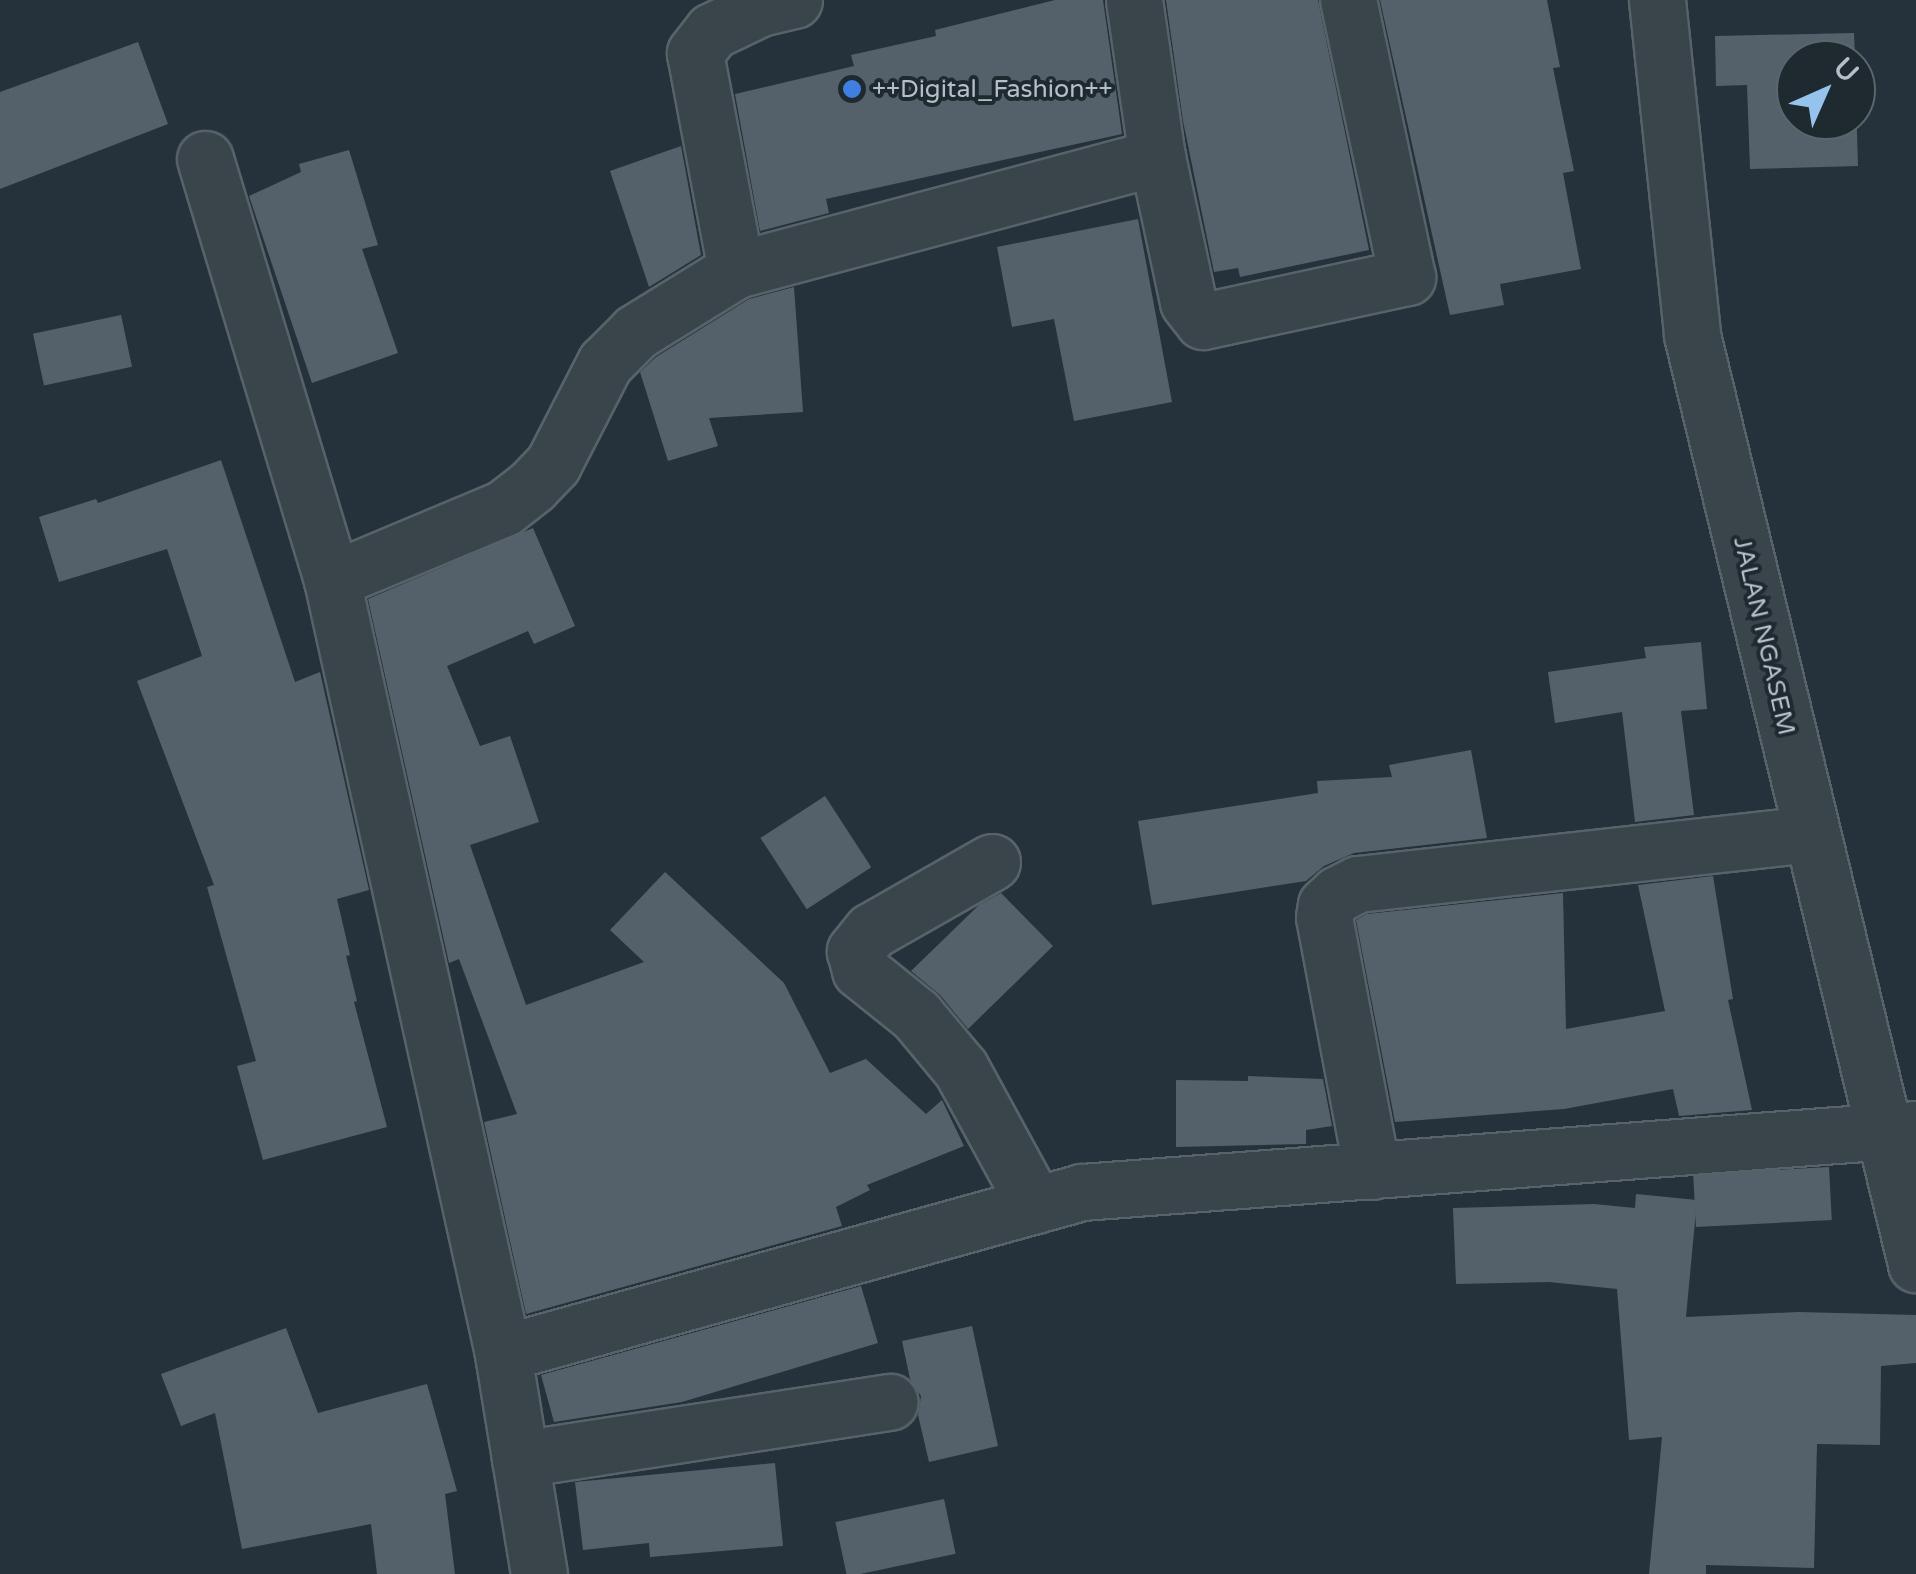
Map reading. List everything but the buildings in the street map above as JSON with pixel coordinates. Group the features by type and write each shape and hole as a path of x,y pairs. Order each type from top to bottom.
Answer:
{"street":[{"path":"1134,0 1156,158 1188,302 1204,321 1404,280 1409,271 1348,0"},
{"name":"JALAN NGASEM","path":"1657,0 1692,336 1811,834 1900,1130 1916,1264"},
{"path":"736,270 695,53 712,31 771,3"},
{"path":"332,580 504,508 552,464 605,363 636,332 736,270 1156,158"},
{"path":"205,159 332,580 503,1353 540,1574"},
{"path":"1372,1171 1324,917 1326,905 1338,894 1358,884 1811,834"},
{"path":"992,862 872,930 855,951 860,970 916,1015 961,1069 1036,1205"},
{"path":"503,1353 1082,1192 1900,1130"},
{"path":"520,1459 890,1402"}],"place":[{"name":"++Digital_Fashion++","path":"852,89"}]}
